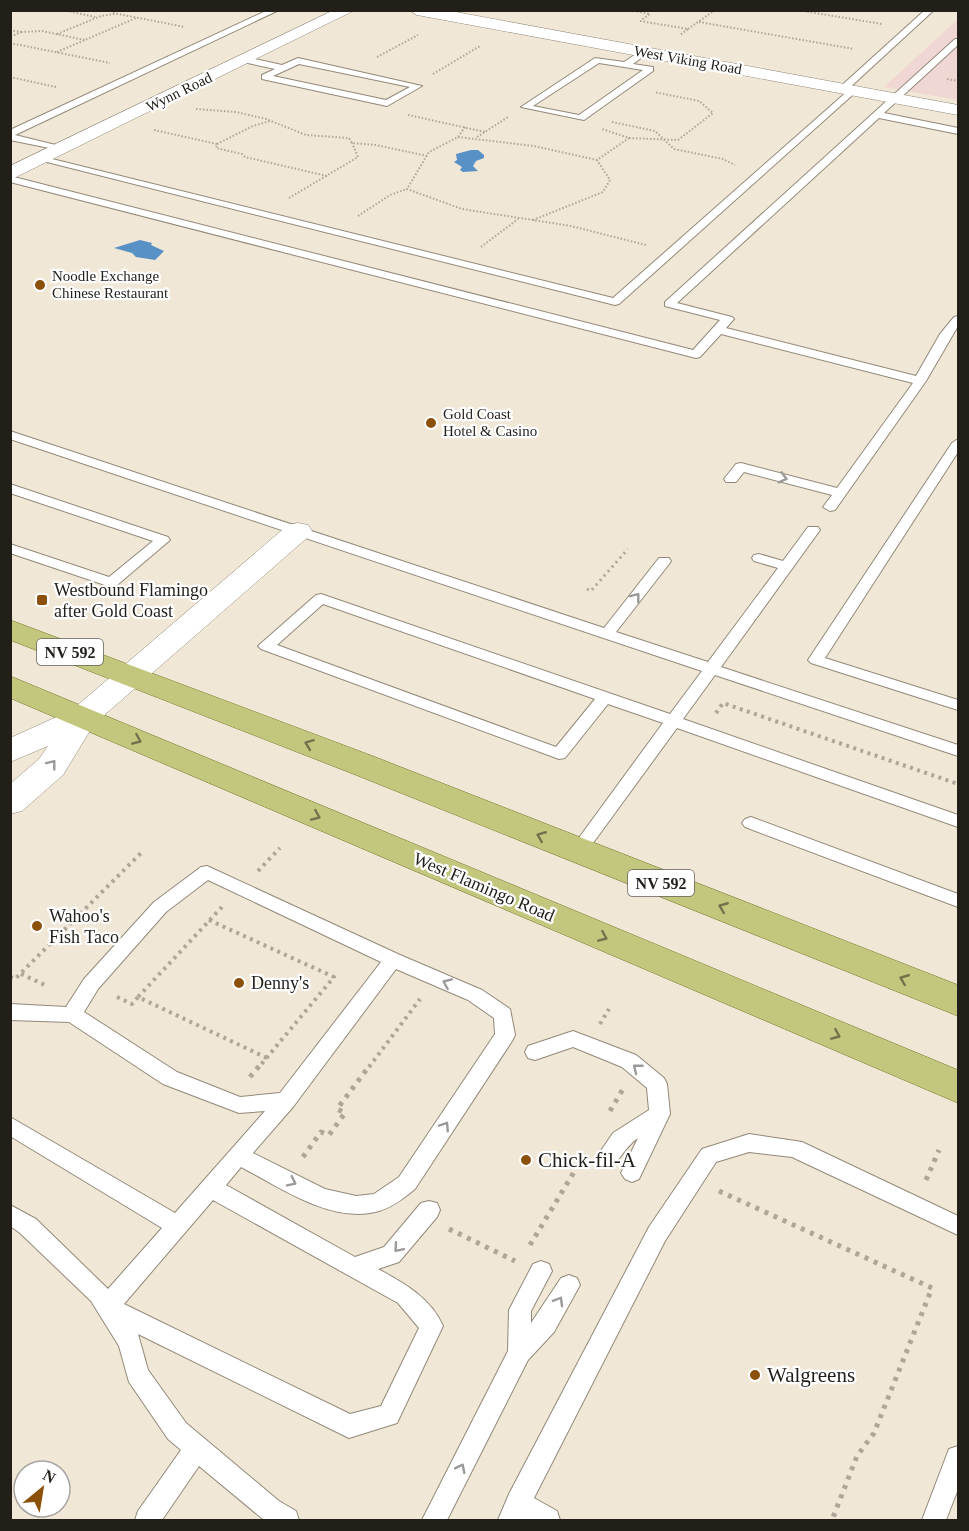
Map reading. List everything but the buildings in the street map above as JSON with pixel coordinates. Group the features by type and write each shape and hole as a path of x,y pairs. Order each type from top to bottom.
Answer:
{"main road":[{"name":"NV 592","path":"10,629 958,1000"},
{"name":"West Flamingo Road","path":"10,686 958,1087"}],"street":[{"name":"Wynn Road","path":"10,174 347,10"},
{"name":"West Viking Road","path":"417,10 958,110"},
{"path":"10,751 83,717 298,531"},
{"path":"10,804 51,767 83,717"}],"lane":[{"path":"10,135 275,10"},
{"path":"40,159 615,302 757,176 930,10"},
{"path":"10,179 696,354 728,319 669,304 879,116 958,41"},
{"path":"626,65 645,52"},
{"path":"246,60 283,68"},
{"path":"598,60 650,69 581,118 525,107 598,60"},
{"path":"298,61 351,72 418,86 387,104 265,77 298,61"},
{"path":"879,116 958,131"},
{"path":"10,135 61,150"},
{"path":"830,507 920,381 946,334 958,319"},
{"path":"718,330 920,381"},
{"path":"10,435 958,751"},
{"path":"958,445 816,660 958,705"},
{"path":"731,479 741,467 839,494"},
{"path":"10,488 163,540 111,583 10,548"},
{"path":"579,850 813,530"},
{"path":"759,558 788,567"},
{"path":"607,634 664,561"},
{"path":"604,698 559,754 266,646 321,598 958,821"},
{"path":"751,824 958,901"},
{"path":"73,1015 76,1005 91,984 160,906 207,872 393,960 475,994 503,1014 505,1035 407,1183 392,1195 373,1203 353,1206 332,1202 239,1156"},
{"path":"107,1307 286,1101 393,960"},
{"path":"10,1012 73,1015 170,1078 239,1105 286,1101"},
{"path":"535,1052 573,1039 629,1061 657,1084 660,1114 632,1173"},
{"path":"605,1161 620,1139 660,1114"},
{"path":"10,1125 177,1226"},
{"path":"549,1521 514,1512 657,1234 709,1155 749,1143 795,1148 958,1226"},
{"path":"107,1307 349,1426 389,1414 432,1326 406,1296 211,1188"},
{"path":"354,1267 392,1255 429,1210"},
{"path":"10,1214 28,1226 99,1294 130,1342 137,1374 177,1431 270,1510 287,1521"},
{"path":"520,1352 520,1310 541,1271"},
{"path":"434,1521 520,1352 546,1324 569,1285"},
{"path":"147,1521 197,1448"},
{"path":"934,1521 958,1458"}],"path":[{"path":"63,10 97,17"},
{"path":"630,10 650,14"},
{"path":"640,21 656,10"},
{"path":"688,29 715,10"},
{"path":"797,10 891,26"},
{"path":"107,15 118,12 194,29"},
{"path":"57,34 97,17 118,12"},
{"path":"57,53 137,18"},
{"path":"699,22 862,50"},
{"path":"10,30 42,31 85,40"},
{"path":"10,37 21,32"},
{"path":"351,72 423,32"},
{"path":"10,43 145,71"},
{"path":"414,85 483,44"},
{"path":"10,77 64,89"},
{"path":"581,118 593,125 629,138 678,140 713,113 699,101 626,86"},
{"path":"387,104 405,110 408,115 485,132"},
{"path":"476,138 525,107"},
{"path":"195,109 236,112 271,121 306,135 349,138 352,143 358,157 294,196 249,211"},
{"path":"148,128 217,144 253,126 271,121"},
{"path":"593,125 609,122 655,132 674,148 723,159 757,176"},
{"path":"333,232 390,195 407,189 429,152 458,137 465,128"},
{"path":"458,137 476,138 493,143 534,146 597,160 610,180 603,192 532,221"},
{"path":"597,160 629,138"},
{"path":"352,143 376,145 427,156"},
{"path":"217,144 216,147 242,154 245,157 327,176"},
{"path":"407,189 430,200 519,219 563,225 673,251"},
{"path":"459,263 519,219"},
{"path":"587,589 591,591 628,549"},
{"path":"711,720 723,703 958,784"},
{"path":"258,872 280,848"},
{"path":"10,977 15,979 21,974 141,853"},
{"path":"230,900 138,997 267,1058"},
{"path":"209,920 334,976 248,1080"},
{"path":"21,974 47,987"},
{"path":"300,1161 321,1132 328,1135 345,1113 337,1109 420,999 430,1003"},
{"path":"605,1120 624,1089 614,1084"},
{"path":"921,1191 939,1150"},
{"path":"525,1252 581,1161"},
{"path":"694,1179 932,1288 874,1433 857,1455 832,1521"},
{"path":"445,1227 519,1263"}],"shaded area":[{"path":"958,19 958,100 884,87"}],"water":[{"path":"478,150 484,158 476,161 473,166 478,171 463,172 460,170 462,167 454,162 457,160 456,154"},
{"path":"140,240 152,243 151,245 164,251 155,260 136,257 132,253 114,248"}],"place":[{"name":"Noodle Exchange Chinese Restaurant","path":"40,285"},
{"name":"Gold Coast Hotel & Casino","path":"431,423"},
{"name":"Westbound Flamingo after Gold Coast","path":"42,600"},
{"name":"Wahoo's Fish Taco","path":"37,926"},
{"name":"Denny's","path":"239,983"},
{"name":"Chick-fil-A","path":"526,1160"},
{"name":"Walgreens","path":"755,1375"}]}
